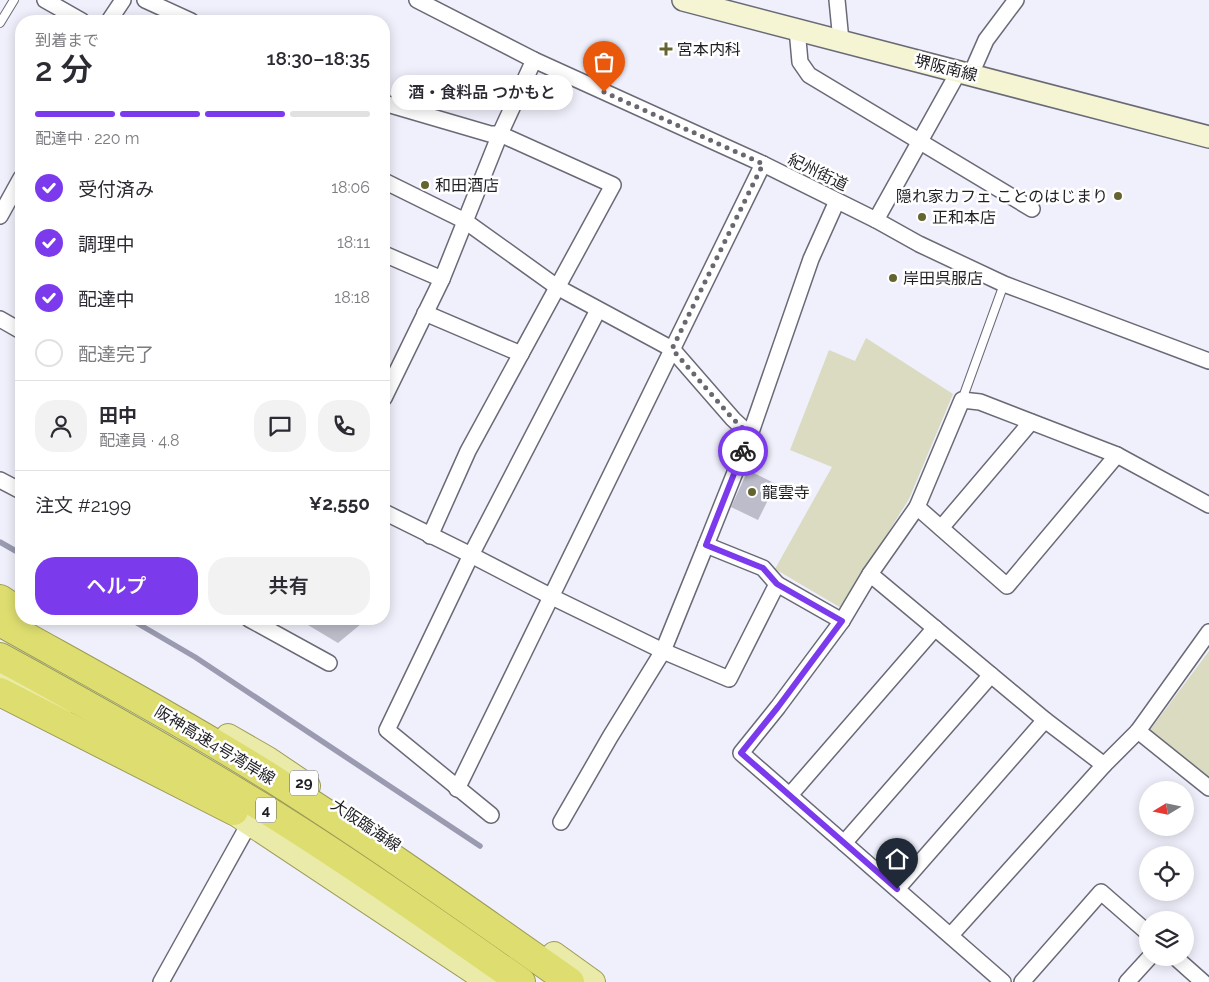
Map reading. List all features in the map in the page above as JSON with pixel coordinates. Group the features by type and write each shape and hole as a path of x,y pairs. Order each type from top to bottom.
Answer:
{"highway":[{"path":"0,598 15,609"},
{"name":"阪神高速4号湾岸線","path":"0,622 136,698 272,779 428,883 570,982"},
{"path":"39,625 83,654"},
{"name":"阪神高速4号湾岸線","path":"0,657 124,725 261,807 406,902 521,982"},
{"path":"0,692 242,817"}],"main road":[{"name":"堺阪南線","path":"683,0 1209,137"},
{"name":"大阪臨海線","path":"0,607 15,615"},
{"name":"大阪臨海線","path":"32,625 268,759 403,849 592,982"},
{"path":"0,675 102,731 242,817 489,982"}],"street":[{"path":"45,0 71,15"},
{"path":"113,15 123,0"},
{"path":"145,0 177,15"},
{"name":"紀州街道","path":"417,0 534,60 763,164 876,220 919,244 1004,284 1209,361"},
{"path":"837,0 841,41"},
{"path":"876,220 919,142 986,40 1016,0"},
{"path":"796,29 800,62 809,75 1032,209"},
{"path":"390,386 442,279 500,134 534,60"},
{"path":"390,105 490,134 500,134 613,185 468,451 430,536"},
{"path":"457,789 763,164"},
{"path":"390,184 465,221 556,288 672,349 733,419 750,435"},
{"path":"0,216 15,189"},
{"path":"562,822 610,737 663,651 750,435 811,259 836,201"},
{"path":"390,257 442,279"},
{"path":"491,815 387,730 471,554 598,310"},
{"path":"425,313 520,354"},
{"path":"0,319 15,328"},
{"path":"1003,982 741,753 842,621 870,574 917,507 962,400 980,402 1117,455 1209,505"},
{"path":"941,528 1031,422"},
{"path":"917,507 1007,586 1117,455"},
{"path":"0,480 15,488"},
{"path":"390,515 663,651 729,679 777,584"},
{"path":"706,545 763,568 777,584 842,621"},
{"path":"870,574 1046,720 1104,765"},
{"path":"272,625 329,663"},
{"path":"790,796 935,628"},
{"path":"950,935 1104,765 1138,731 1209,632"},
{"path":"844,843 991,674"},
{"path":"897,889 1046,720"},
{"path":"1138,731 1209,788"},
{"path":"161,982 242,817"},
{"path":"1022,982 1101,892 1139,924"},
{"path":"1127,982 1142,966"},
{"path":"1185,966 1203,982"}],"lane":[{"path":"0,23 14,0"},
{"path":"962,400 1004,284"}],"green space":[{"path":"866,338 953,394 909,499 841,608 775,569 832,467 790,450 829,350 855,361"},
{"path":"1209,651 1209,778 1150,730"}],"building":[{"path":"748,470 776,484 758,520 731,507"},
{"path":"308,625 360,625 338,643"}],"waterway":[{"path":"0,542 15,551"},
{"path":"140,625 195,657 480,846"}],"way so far":[{"path":"604,92 763,164 672,349 733,419 750,435 743,451"}],"place":[{"name":"宮本内科","path":"666,49"},
{"name":"酒・食料品 つかもと","path":"604,92"},
{"name":"和田酒店","path":"425,185"},
{"name":"隠れ家カフェ ことのはじまり","path":"1118,196"},
{"name":"正和本店","path":"922,217"},
{"name":"岸田呉服店","path":"893,278"},
{"name":"龍雲寺","path":"752,492"}],"route":[{"path":"743,451 706,545 763,568 777,584 842,621 741,753 897,889"}]}
